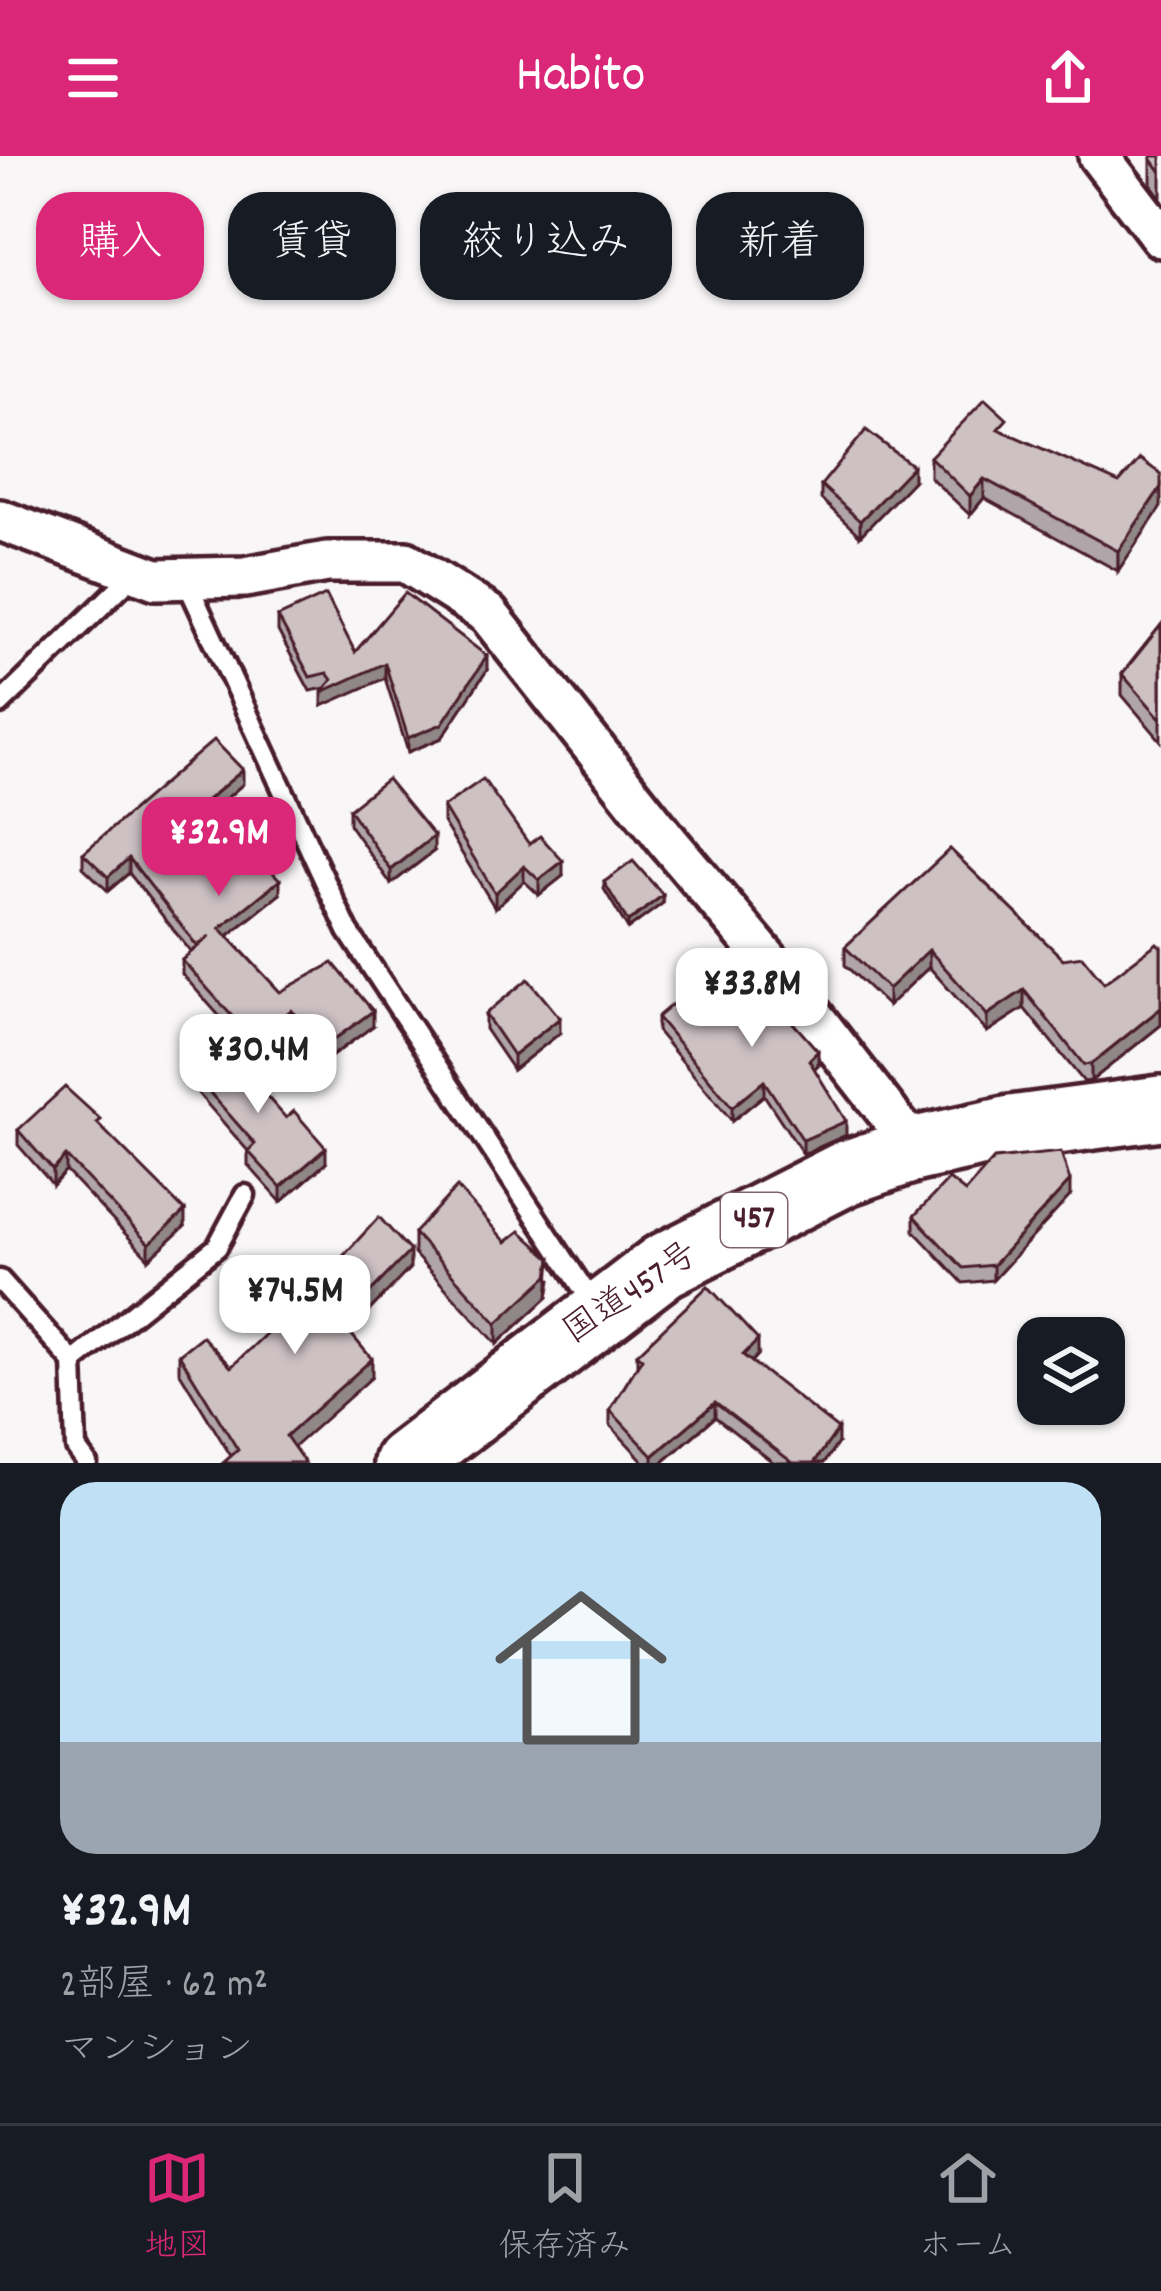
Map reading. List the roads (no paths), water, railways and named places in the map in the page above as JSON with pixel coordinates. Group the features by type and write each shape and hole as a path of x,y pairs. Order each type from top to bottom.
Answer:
{"highway":[{"name":"国道457号","path":"406,1463 663,1266 846,1173 916,1149 1011,1128 1161,1108"}],"street":[{"path":"1099,156 1161,237"},
{"path":"0,520 156,579 245,577 327,562 406,562 488,614 916,1149"}],"lane":[{"path":"0,704 137,572"},
{"path":"185,578 348,931 600,1314"},
{"path":"73,1362 217,1247 244,1195"},
{"path":"0,1280 73,1362 76,1448 87,1463"}]}
